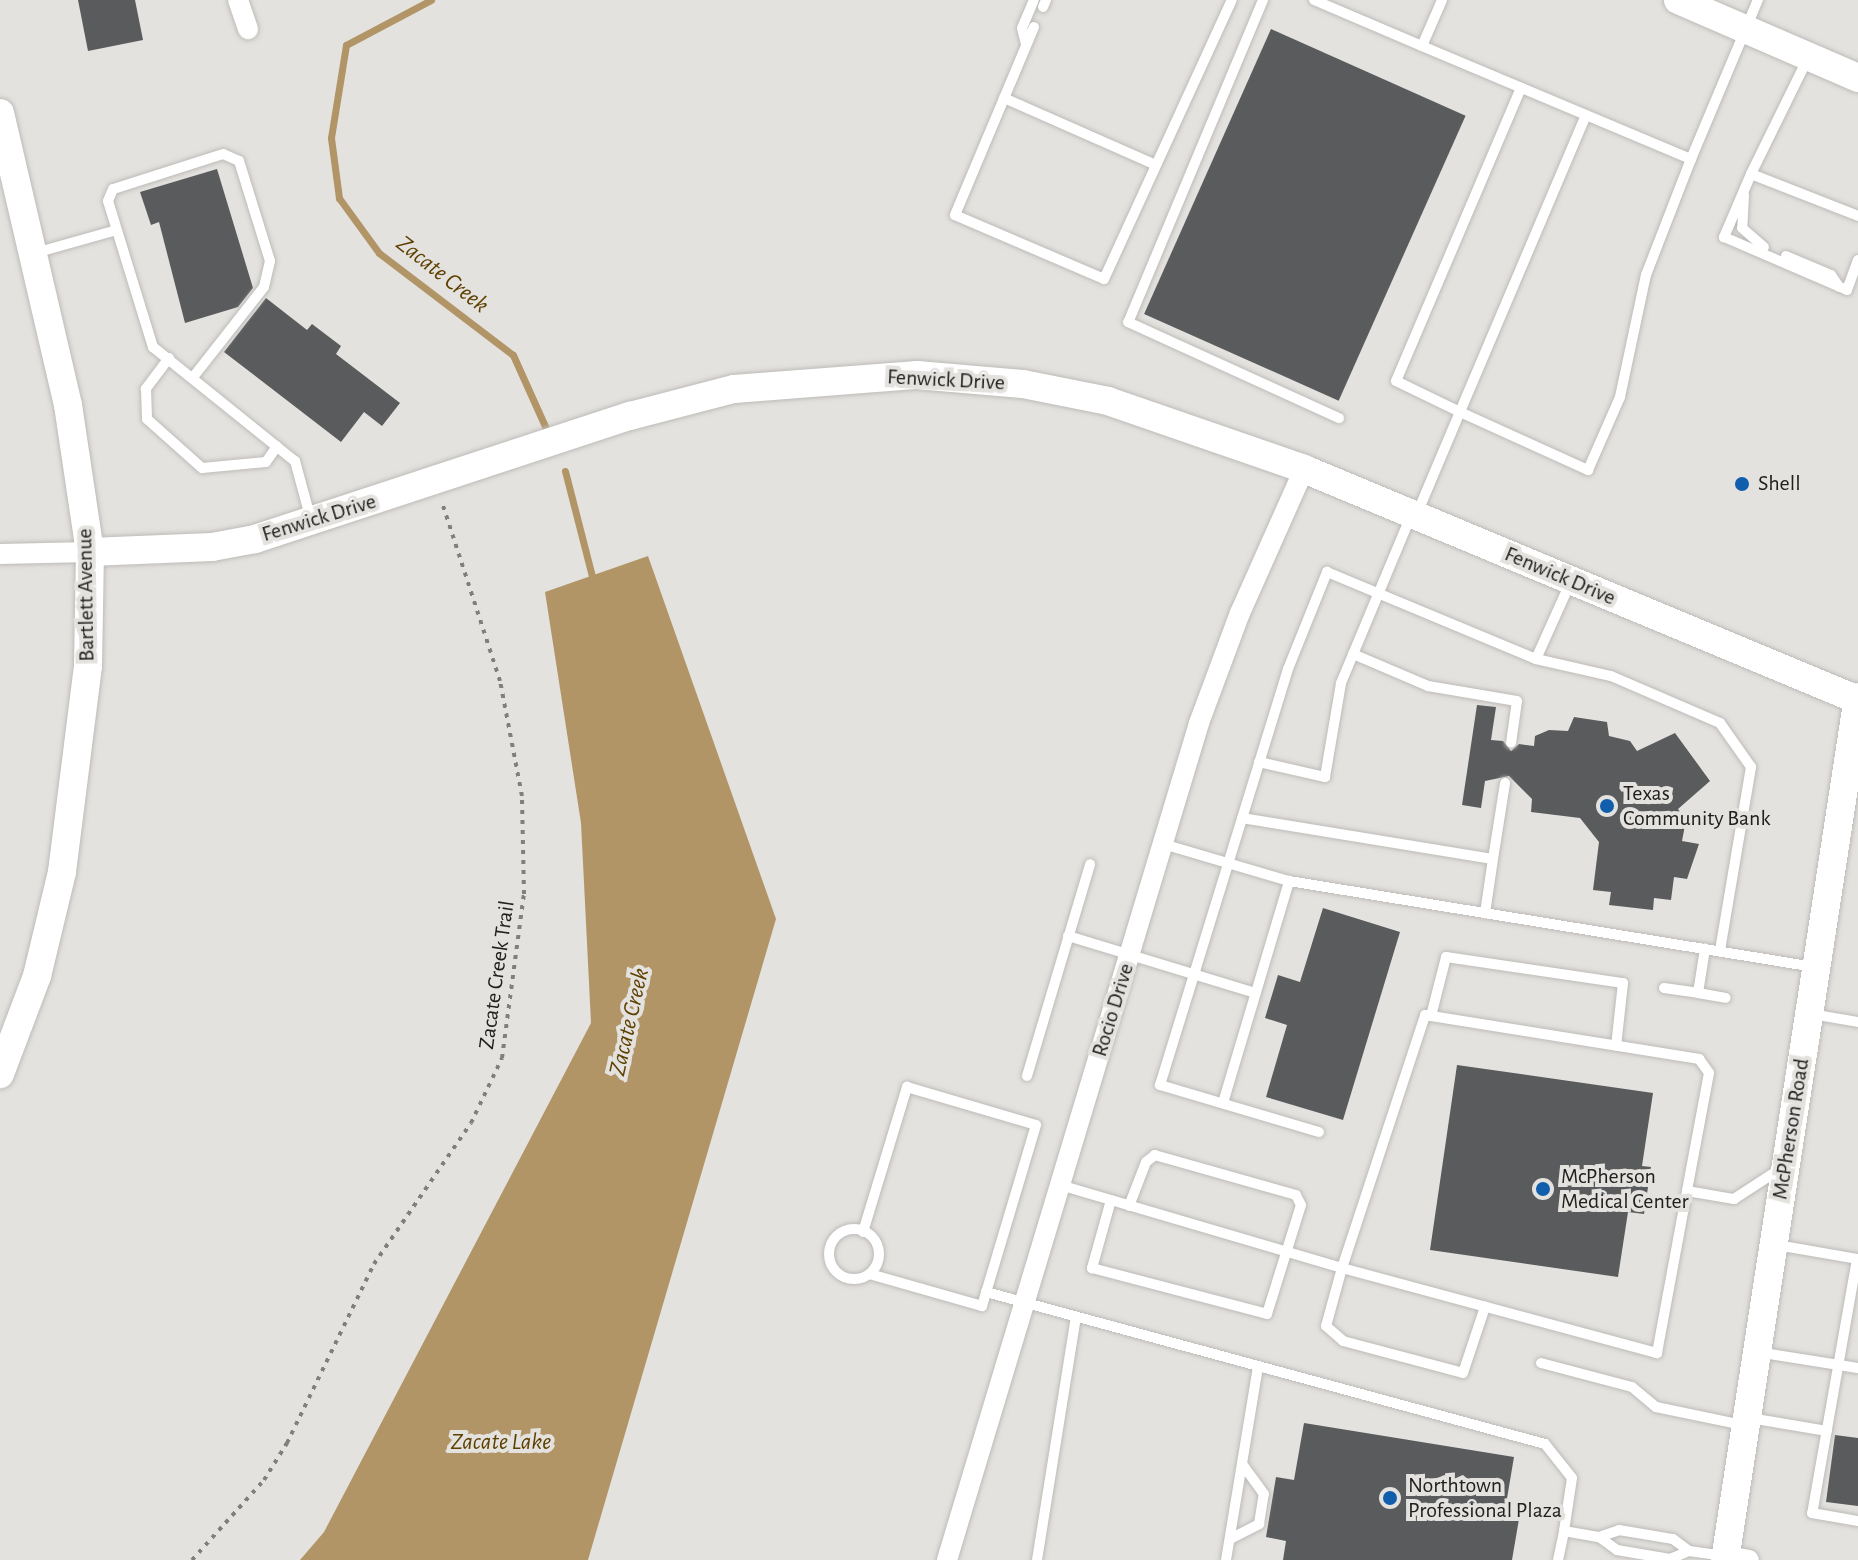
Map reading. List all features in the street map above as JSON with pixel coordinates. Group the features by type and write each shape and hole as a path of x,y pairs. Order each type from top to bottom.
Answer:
{"main road":[{"path":"1678,0 1807,60 1858,78"},
{"name":"Bartlett Avenue","path":"0,113 68,405 90,552 88,666 62,872 37,976 0,1074"},
{"name":"Fenwick Drive","path":"90,552 212,547 312,522 630,416 734,389 806,380 917,375 1023,384 1108,401 1304,469 1858,699"},
{"name":"McPherson Road","path":"1733,1559 1746,1422 1858,699"}],"street":[{"path":"238,0 248,29"},
{"name":"Rocio Drive","path":"947,1560 1163,844 1240,613 1304,469"},
{"name":"Fenwick Drive","path":"0,554 90,552"}],"lane":[{"path":"1034,27 955,215 1104,279 1232,0"},
{"path":"1263,0 1128,322 1339,418"},
{"path":"1314,0 1691,159"},
{"path":"1422,46 1442,0"},
{"path":"1521,88 1396,381 1588,470 1620,397 1646,275 1758,0"},
{"path":"1026,46 1022,28 1041,2"},
{"path":"1807,60 1724,237 1847,290 1858,260"},
{"path":"1004,98 1156,165"},
{"path":"1259,762 1325,777 1341,683 1586,115"},
{"path":"194,376 264,287 270,261 239,161 223,154 113,189 108,201 153,347 194,376 295,461 312,522"},
{"path":"1751,174 1858,216"},
{"path":"1743,193 1746,236 1831,275 1839,287"},
{"path":"33,253 117,230"},
{"path":"169,358 146,389 147,419 202,468 266,462 277,446"},
{"path":"1319,1132 1160,1085 1288,669 1327,572 1536,659 1611,676 1720,723 1751,767 1720,951"},
{"path":"1536,659 1571,580"},
{"path":"1353,654 1428,686 1517,701 1511,743"},
{"path":"1485,913 1505,783"},
{"path":"1242,818 1493,859"},
{"path":"1163,844 1289,881 1816,968"},
{"path":"1027,1076 1090,864"},
{"path":"1223,1103 1289,881"},
{"path":"1068,936 1256,993"},
{"path":"1698,993 1705,949"},
{"path":"1431,1016 1446,957 1623,983 1616,1046"},
{"path":"1664,988 1726,998"},
{"path":"1809,1014 1858,1022"},
{"path":"1060,1185 1342,1268 1657,1353 1709,1073 1699,1059 1425,1015 1342,1268 1326,1326 1343,1341 1463,1373 1485,1307"},
{"path":"907,1087 1036,1125 982,1306 870,1274 847,1278 831,1262 831,1246 840,1234 863,1232 907,1087"},
{"path":"1111,1200 1092,1268 1267,1314 1284,1251 1301,1205 1296,1195 1155,1155 1146,1162 1129,1206"},
{"path":"1687,1191 1734,1199 1785,1166"},
{"path":"863,1232 879,1251 870,1274"},
{"path":"1774,1244 1857,1259 1812,1513 1858,1521"},
{"path":"986,1292 1545,1444 1572,1478 1558,1560"},
{"path":"1037,1560 1076,1317"},
{"path":"1757,1352 1858,1368"},
{"path":"1541,1363 1632,1387 1656,1407 1827,1431"},
{"path":"1226,1560 1258,1367"},
{"path":"1230,1539 1259,1524 1264,1494 1242,1464"},
{"path":"1599,1537 1619,1530 1673,1539 1689,1551 1733,1559"},
{"path":"1564,1531 1599,1537 1617,1550 1670,1559 1689,1551"}],"path":[{"name":"Zacate Creek Trail","path":"192,1560 264,1480 287,1443 374,1264 471,1123 502,1058 525,881 522,796 500,681 443,506"}],"water":[{"name":"Zacate Lake","path":"648,556 776,919 588,1560 300,1560 324,1532 591,1023 581,823 545,592"}],"building":[{"path":"78,0 135,0 143,40 88,51"},
{"path":"1271,29 1466,116 1339,401 1144,314"},
{"path":"217,169 253,288 238,307 185,323 159,222 151,225 140,192"},
{"path":"266,298 307,330 312,324 341,346 336,354 400,403 382,426 364,412 341,442 224,352"},
{"name":"Texas Community Bank","path":"1477,705 1496,707 1491,740 1503,741 1511,751 1519,744 1534,746 1535,736 1549,730 1568,731 1574,717 1607,722 1609,736 1630,741 1637,751 1675,733 1710,781 1678,809 1686,820 1682,841 1699,844 1687,879 1674,877 1671,900 1654,898 1653,910 1609,905 1611,892 1593,890 1599,842 1580,818 1531,812 1532,799 1509,776 1485,781 1481,808 1462,805"},
{"path":"1323,908 1400,932 1343,1120 1266,1097 1287,1025 1265,1018 1278,975 1300,982"},
{"name":"McPherson Medical Center","path":"1457,1065 1653,1093 1642,1166 1651,1167 1644,1214 1628,1212 1618,1277 1430,1250"},
{"name":"Northtown Professional Plaza","path":"1304,1423 1514,1457 1504,1516 1519,1519 1512,1560 1283,1560 1286,1541 1266,1537 1276,1477 1294,1480"},
{"path":"1835,1435 1858,1438 1858,1506 1826,1502"}],"waterway":[{"name":"Zacate Creek","path":"431,0 346,45 331,138 339,198 379,253 513,355 548,433"},
{"name":"Zacate Creek","path":"565,471 594,584"}],"place":[{"name":"Shell","path":"1742,484"},
{"name":"Texas Community Bank","path":"1607,806"},
{"name":"McPherson Medical Center","path":"1543,1189"},
{"name":"Northtown Professional Plaza","path":"1390,1498"}]}
